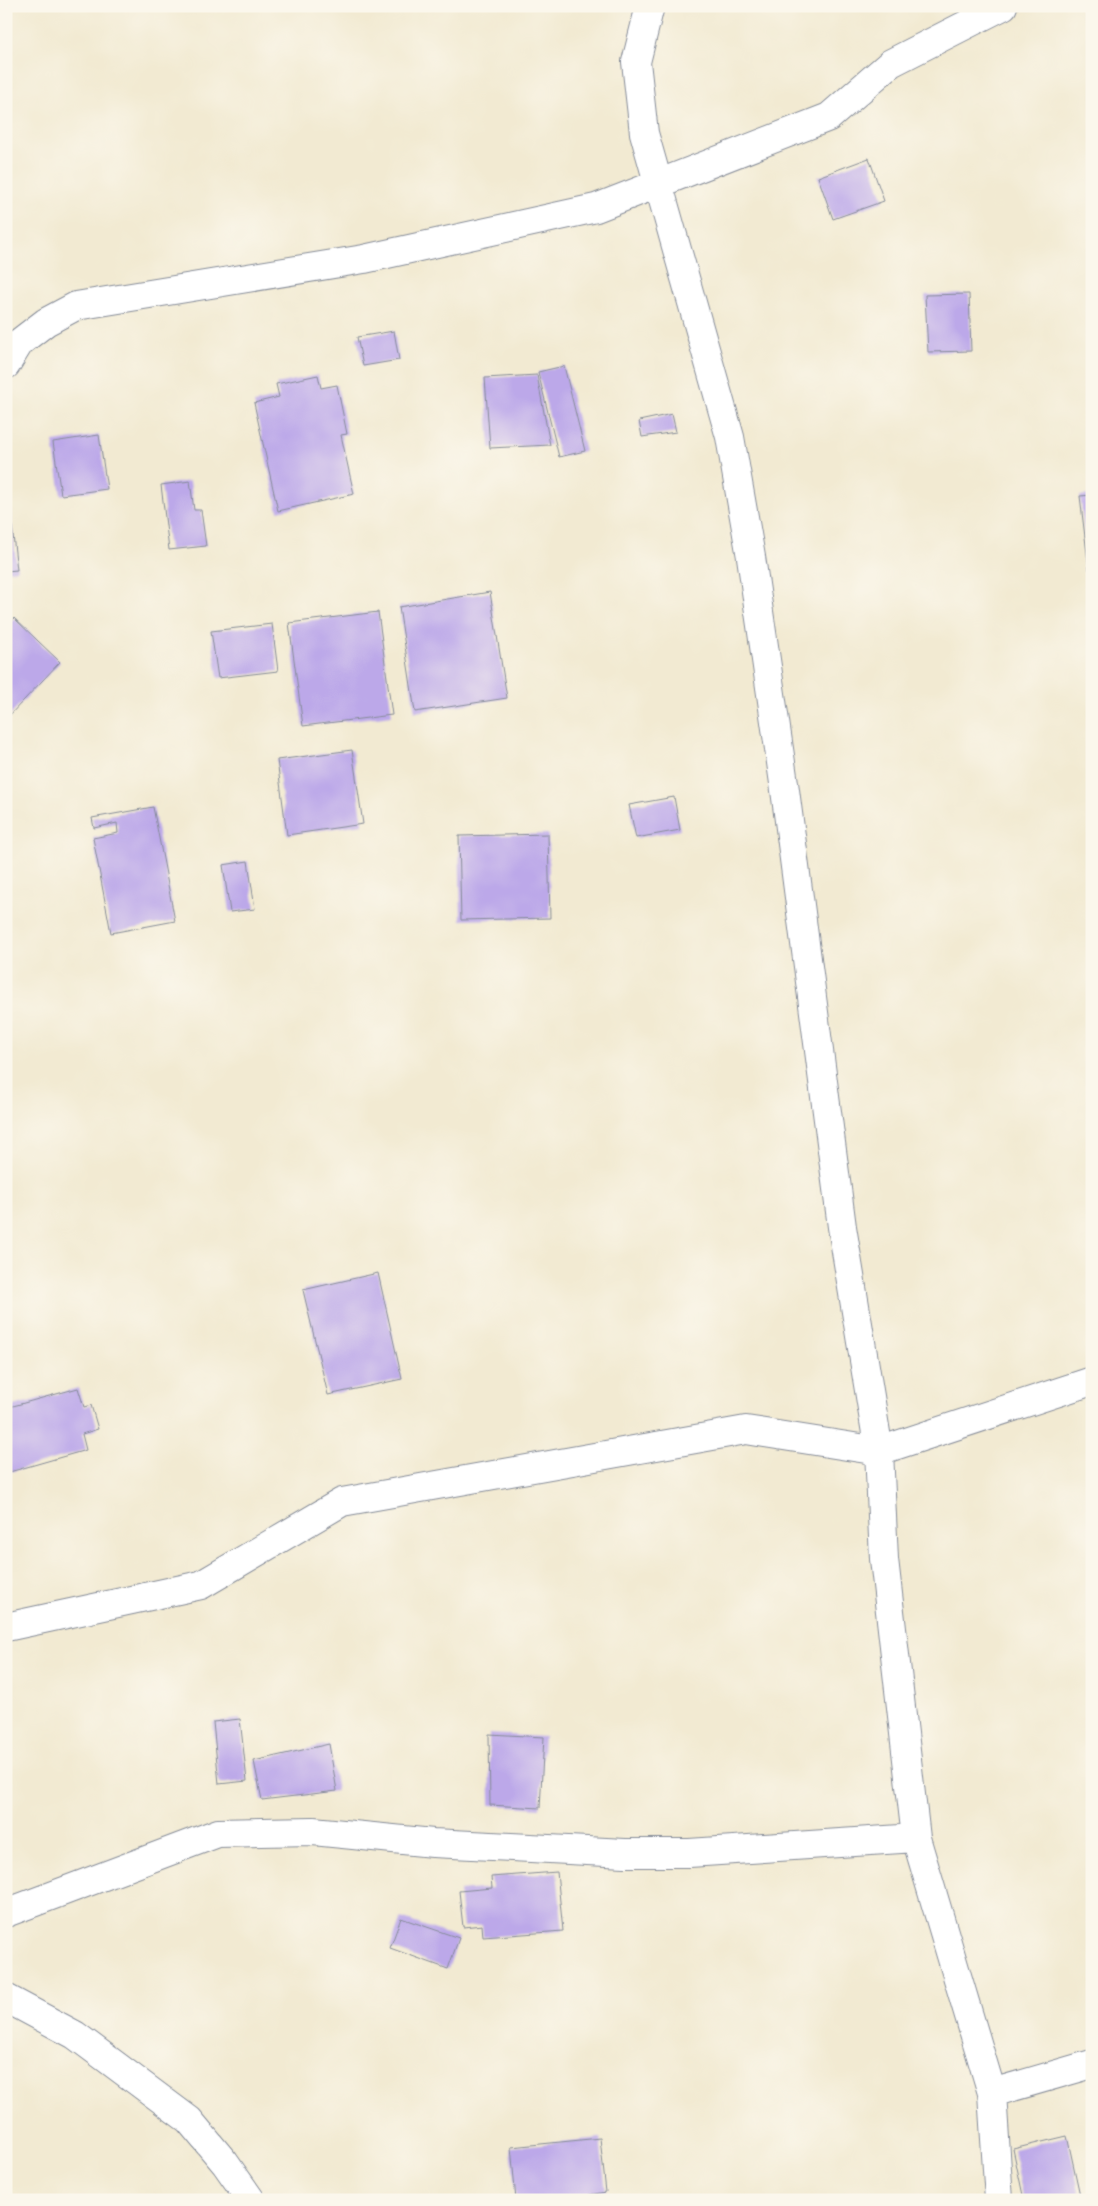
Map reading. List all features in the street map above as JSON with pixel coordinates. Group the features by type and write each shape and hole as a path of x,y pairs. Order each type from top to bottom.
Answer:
{"street":[{"path":"650,6 636,62 644,133 730,437 735,465 785,790 842,1227 879,1452 884,1559 916,1838 992,2093 999,2200"},
{"path":"6,365 20,342 46,322 76,306 364,259 596,208 829,117 892,63 1003,6"},
{"path":"6,1627 201,1585 342,1502 746,1430 879,1452 1092,1381"},
{"path":"6,1913 218,1832 313,1831 433,1843 634,1853 690,1853 916,1838"},
{"path":"6,1998 75,2036 189,2120 225,2163 251,2200"},
{"path":"992,2093 1092,2064"}],"building":[{"path":"869,158 884,201 833,219 818,177"},
{"path":"969,294 971,351 928,352 925,295"},
{"path":"394,331 399,360 363,366 357,337"},
{"path":"564,366 585,451 559,457 538,372"},
{"path":"318,375 321,388 337,385 347,434 341,435 354,494 278,511 254,403 279,397 276,384"},
{"path":"537,375 550,445 490,448 485,378"},
{"path":"672,414 676,432 642,437 639,421"},
{"path":"99,435 107,489 61,495 53,442"},
{"path":"190,481 194,510 201,510 206,546 169,550 161,485"},
{"path":"6,491 8,491 17,570 6,571"},
{"path":"1092,495 1092,569 1089,570 1080,496"},
{"path":"490,592 507,698 415,712 399,607"},
{"path":"378,612 392,715 303,726 289,623"},
{"path":"14,618 60,662 6,719 6,626"},
{"path":"272,624 278,671 218,678 211,631"},
{"path":"352,750 363,824 287,835 277,760"},
{"path":"674,797 680,830 636,838 629,805"},
{"path":"153,807 175,921 111,933 93,838 118,833 117,823 94,828 92,818"},
{"path":"548,834 550,918 461,920 459,836"},
{"path":"248,861 255,909 230,912 223,865"},
{"path":"378,1273 402,1379 328,1395 303,1290"},
{"path":"78,1388 84,1407 91,1405 98,1429 82,1434 86,1450 6,1473 6,1408"},
{"path":"240,1719 247,1781 219,1784 213,1722"},
{"path":"489,1734 544,1737 540,1808 490,1805"},
{"path":"329,1744 337,1791 262,1800 254,1761"},
{"path":"557,1872 563,1931 483,1937 482,1925 463,1927 459,1891 492,1888 491,1877"},
{"path":"401,1918 459,1938 448,1969 390,1948"},
{"path":"1067,2136 1081,2200 1024,2200 1013,2149"},
{"path":"600,2138 606,2192 589,2195 589,2200 516,2200 511,2147"}]}
